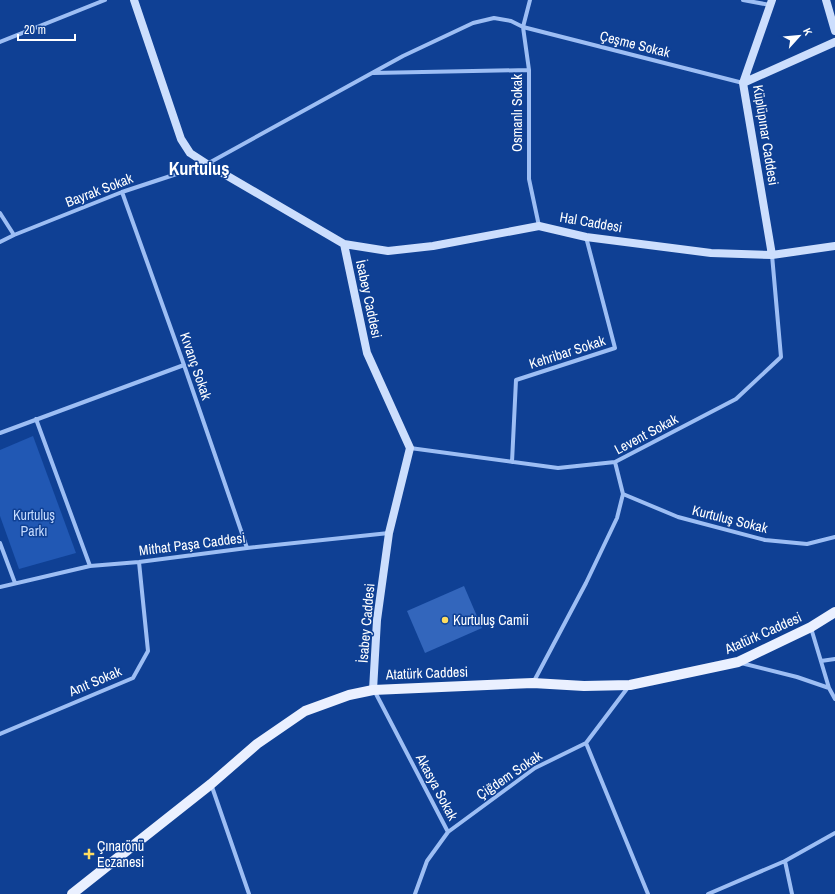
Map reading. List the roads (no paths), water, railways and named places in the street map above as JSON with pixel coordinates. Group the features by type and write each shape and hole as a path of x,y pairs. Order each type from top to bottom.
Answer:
{"main road":[{"name":"Atatürk Caddesi","path":"72,894 211,784 257,744 305,711 349,695 373,690 533,683 584,686 630,685 738,662 811,627 835,612"}],"street":[{"path":"0,42 105,0"},
{"name":"İsabey Caddesi","path":"134,0 180,139 190,153 344,244 367,353 410,448 389,533 377,620 373,690"},
{"name":"Osmanlı Sokak","path":"530,0 523,27 528,70 529,179 539,226"},
{"path":"743,0 772,3"},
{"path":"826,0 835,31"},
{"name":"Küplüpınar Caddesi","path":"772,3 743,83 772,254"},
{"name":"Çeşme Sokak","path":"372,73 403,56 473,23 494,18 511,21 523,27 743,83"},
{"path":"743,83 835,42"},
{"path":"372,73 528,70"},
{"name":"Bayrak Sokak","path":"0,242 122,192 207,164 372,73"},
{"name":"Kıvanç Sokak","path":"122,192 247,548"},
{"path":"0,213 14,235"},
{"name":"Hal Caddesi","path":"344,244 388,251 433,246 539,226 586,236 711,253 772,254 835,246"},
{"name":"Kehribar Sokak","path":"512,462 516,380 615,348 586,236"},
{"name":"Levent Sokak","path":"533,683 586,583 617,518 623,494 614,462 736,399 781,357 772,254"},
{"path":"0,433 184,366"},
{"path":"36,419 90,566"},
{"path":"410,448 558,468 614,462"},
{"name":"Kurtuluş Sokak","path":"623,494 678,517 765,540 808,544 835,537"},
{"name":"Mithat Paşa Caddesi","path":"0,587 90,566 139,562 247,548 389,533"},
{"path":"0,543 15,583"},
{"name":"Anıt Sokak","path":"0,734 133,678 148,651 139,562"},
{"path":"811,627 829,688 835,699"},
{"path":"821,661 835,659"},
{"path":"738,662 797,677 829,688"},
{"name":"Çiğdem Sokak","path":"448,832 535,768 586,743 630,685"},
{"name":"Akasya Sokak","path":"373,690 448,832 426,861 415,894"},
{"path":"586,743 648,894"},
{"path":"211,784 249,894"},
{"path":"708,894 784,861 835,833"},
{"path":"784,861 792,894"}],"place":[{"name":"Kurtuluş Camii","path":"445,620"},
{"name":"Çınarönü Eczanesi","path":"89,854"}],"district":[{"name":"Kurtuluş","path":"199,169"}],"park label":[{"name":"Kurtuluş Parkı","path":"34,524"}]}
